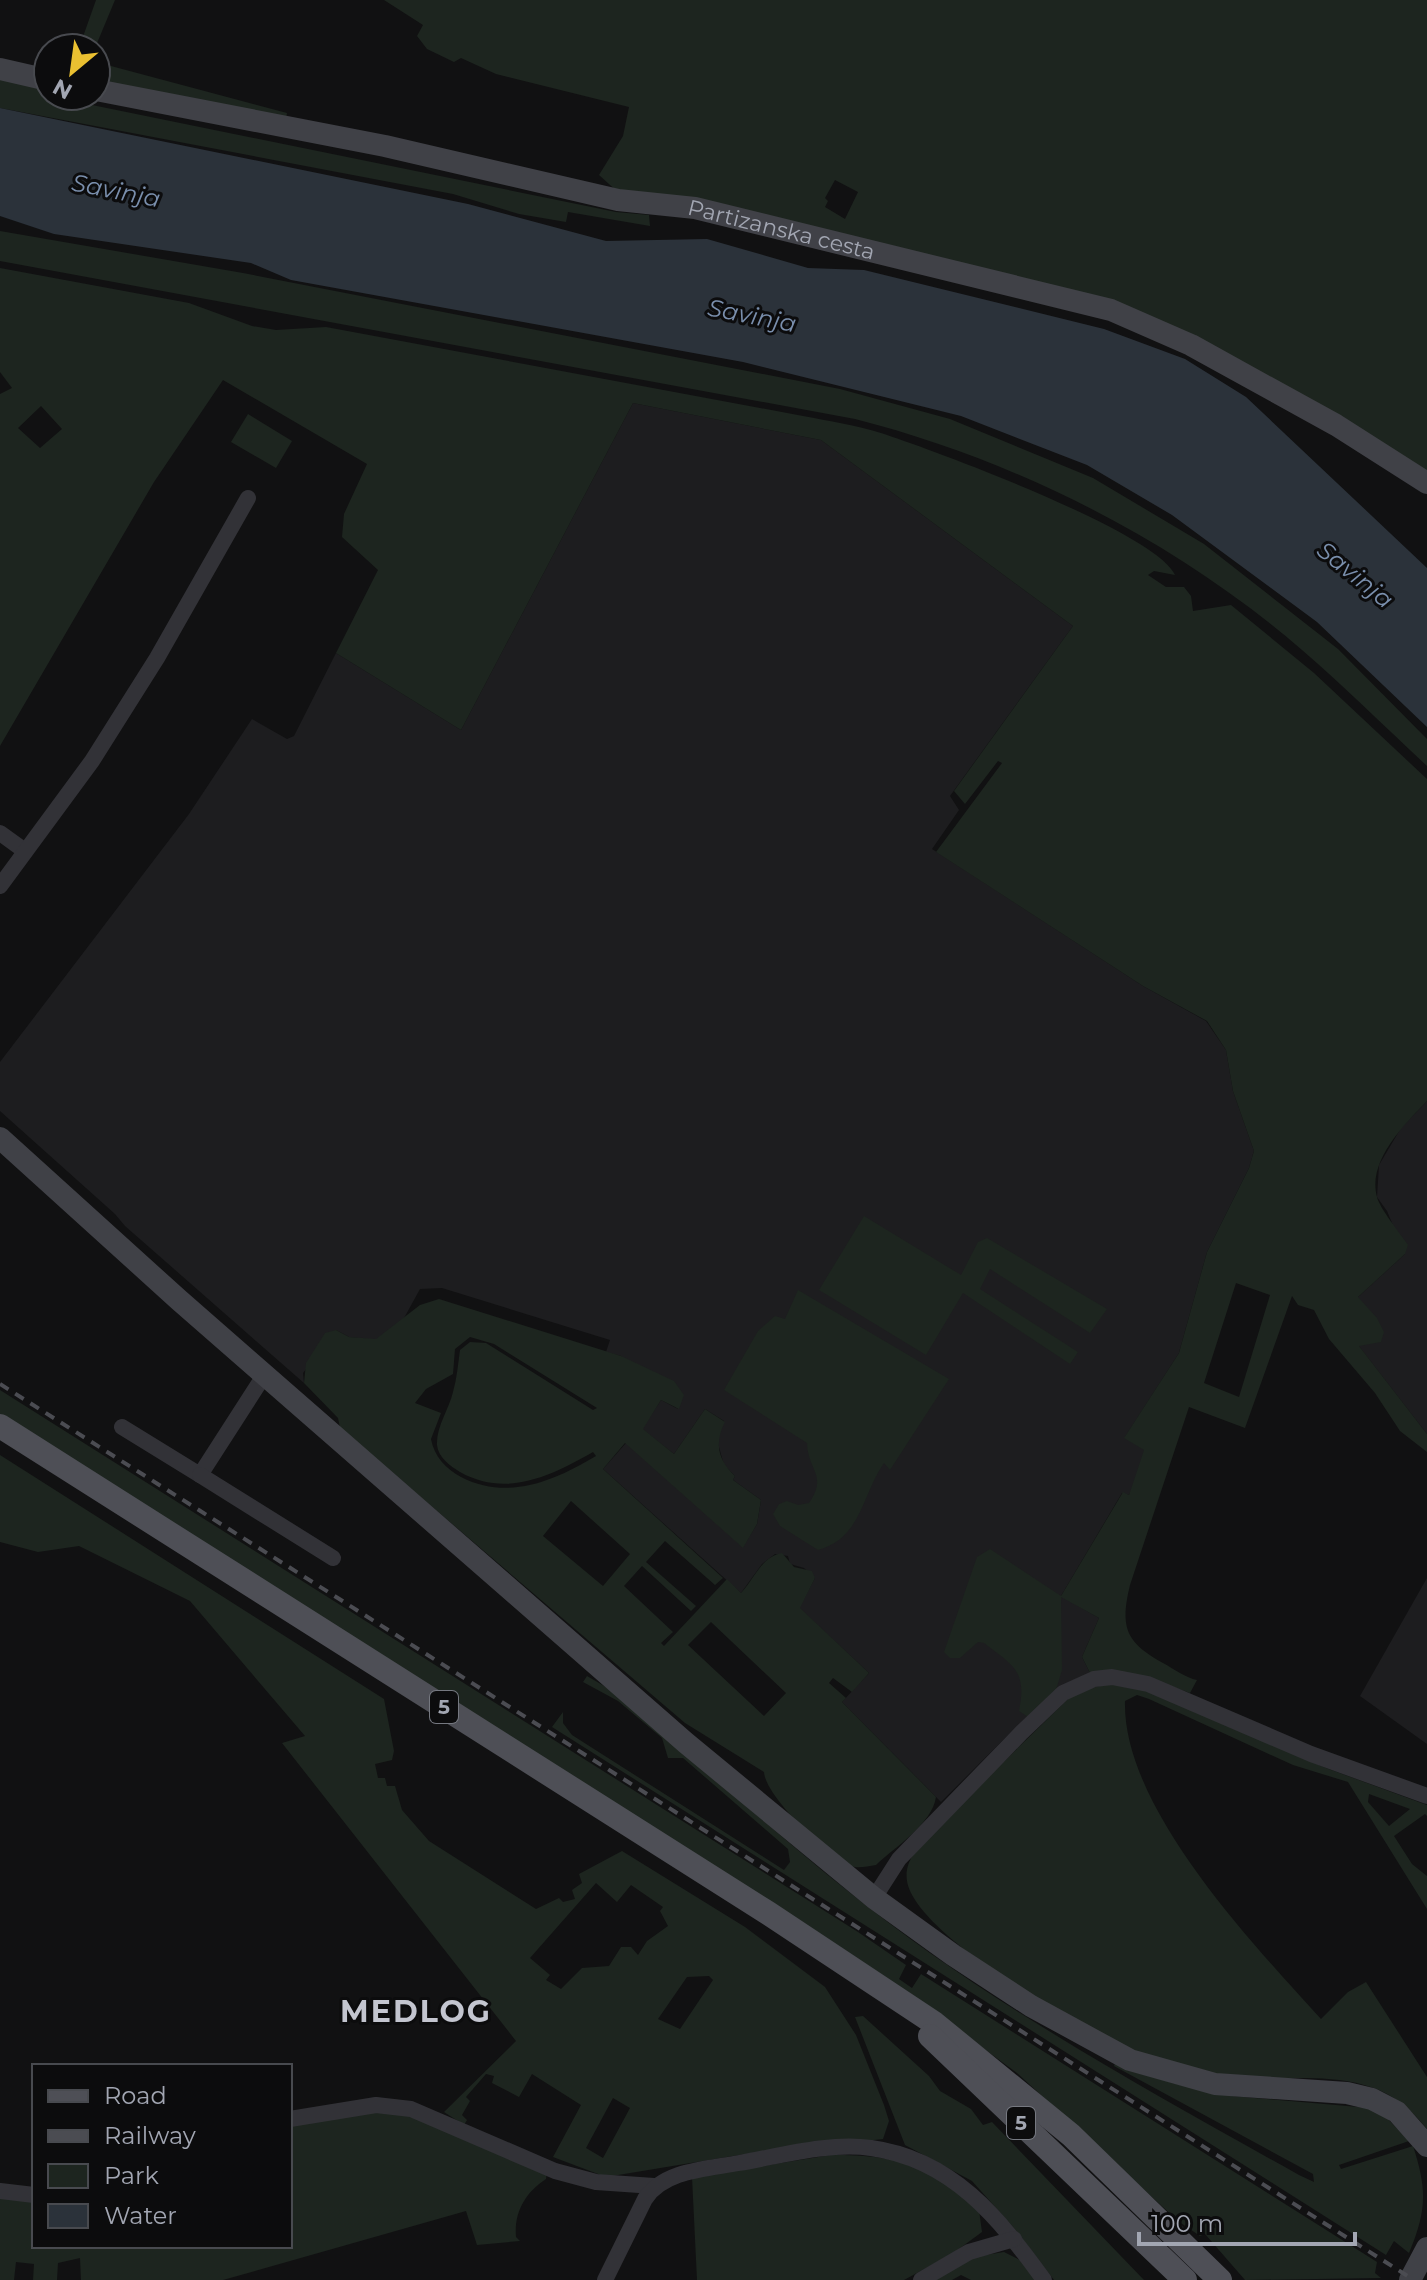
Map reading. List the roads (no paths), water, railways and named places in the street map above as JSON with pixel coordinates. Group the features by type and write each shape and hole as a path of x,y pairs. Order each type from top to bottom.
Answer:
{"main road":[{"name":"5","path":"0,1426 887,1991 956,2039 1037,2105 1135,2195 1220,2280"},
{"name":"5","path":"887,1991 913,2021 1185,2280"}],"street":[{"path":"0,69 32,76"},
{"name":"Partizanska cesta","path":"112,93 385,146 618,200 695,208 1111,310 1191,345 1336,425 1427,483"},
{"path":"0,886 92,761 157,658 248,498"},
{"path":"0,833 25,851"},
{"path":"0,1138 686,1743 874,1898 1018,1998 1130,2060 1215,2084 1347,2093 1372,2099 1397,2112 1427,2146"},
{"path":"200,1475 265,1374"},
{"path":"122,1427 333,1558"},
{"path":"874,1898 892,1868 908,1850 1031,1723 1063,1693 1094,1679 1112,1677 1148,1684 1311,1754 1427,1796"},
{"path":"292,2119 339,2108 376,2105 411,2109 555,2171 596,2182 654,2186 692,2172 747,2162 803,2152 869,2147 921,2161 953,2179 975,2196 1014,2239 1044,2280"},
{"path":"605,2280 654,2186"},
{"path":"0,2191 32,2195"},
{"path":"921,2280 969,2252 1014,2239"},
{"path":"1410,2280 1427,2248"}],"water":[{"name":"Savinja","path":"0,108 468,204 606,241 707,239 808,268 864,270 1104,329 1185,359 1246,397 1427,568 1427,727 1317,622 1172,515 1087,465 961,416 743,362 291,280 251,263 54,234 0,216"}],"railway":[{"path":"0,1384 1414,2280"}],"district":[{"name":"MEDLOG","path":"416,2012"}]}
